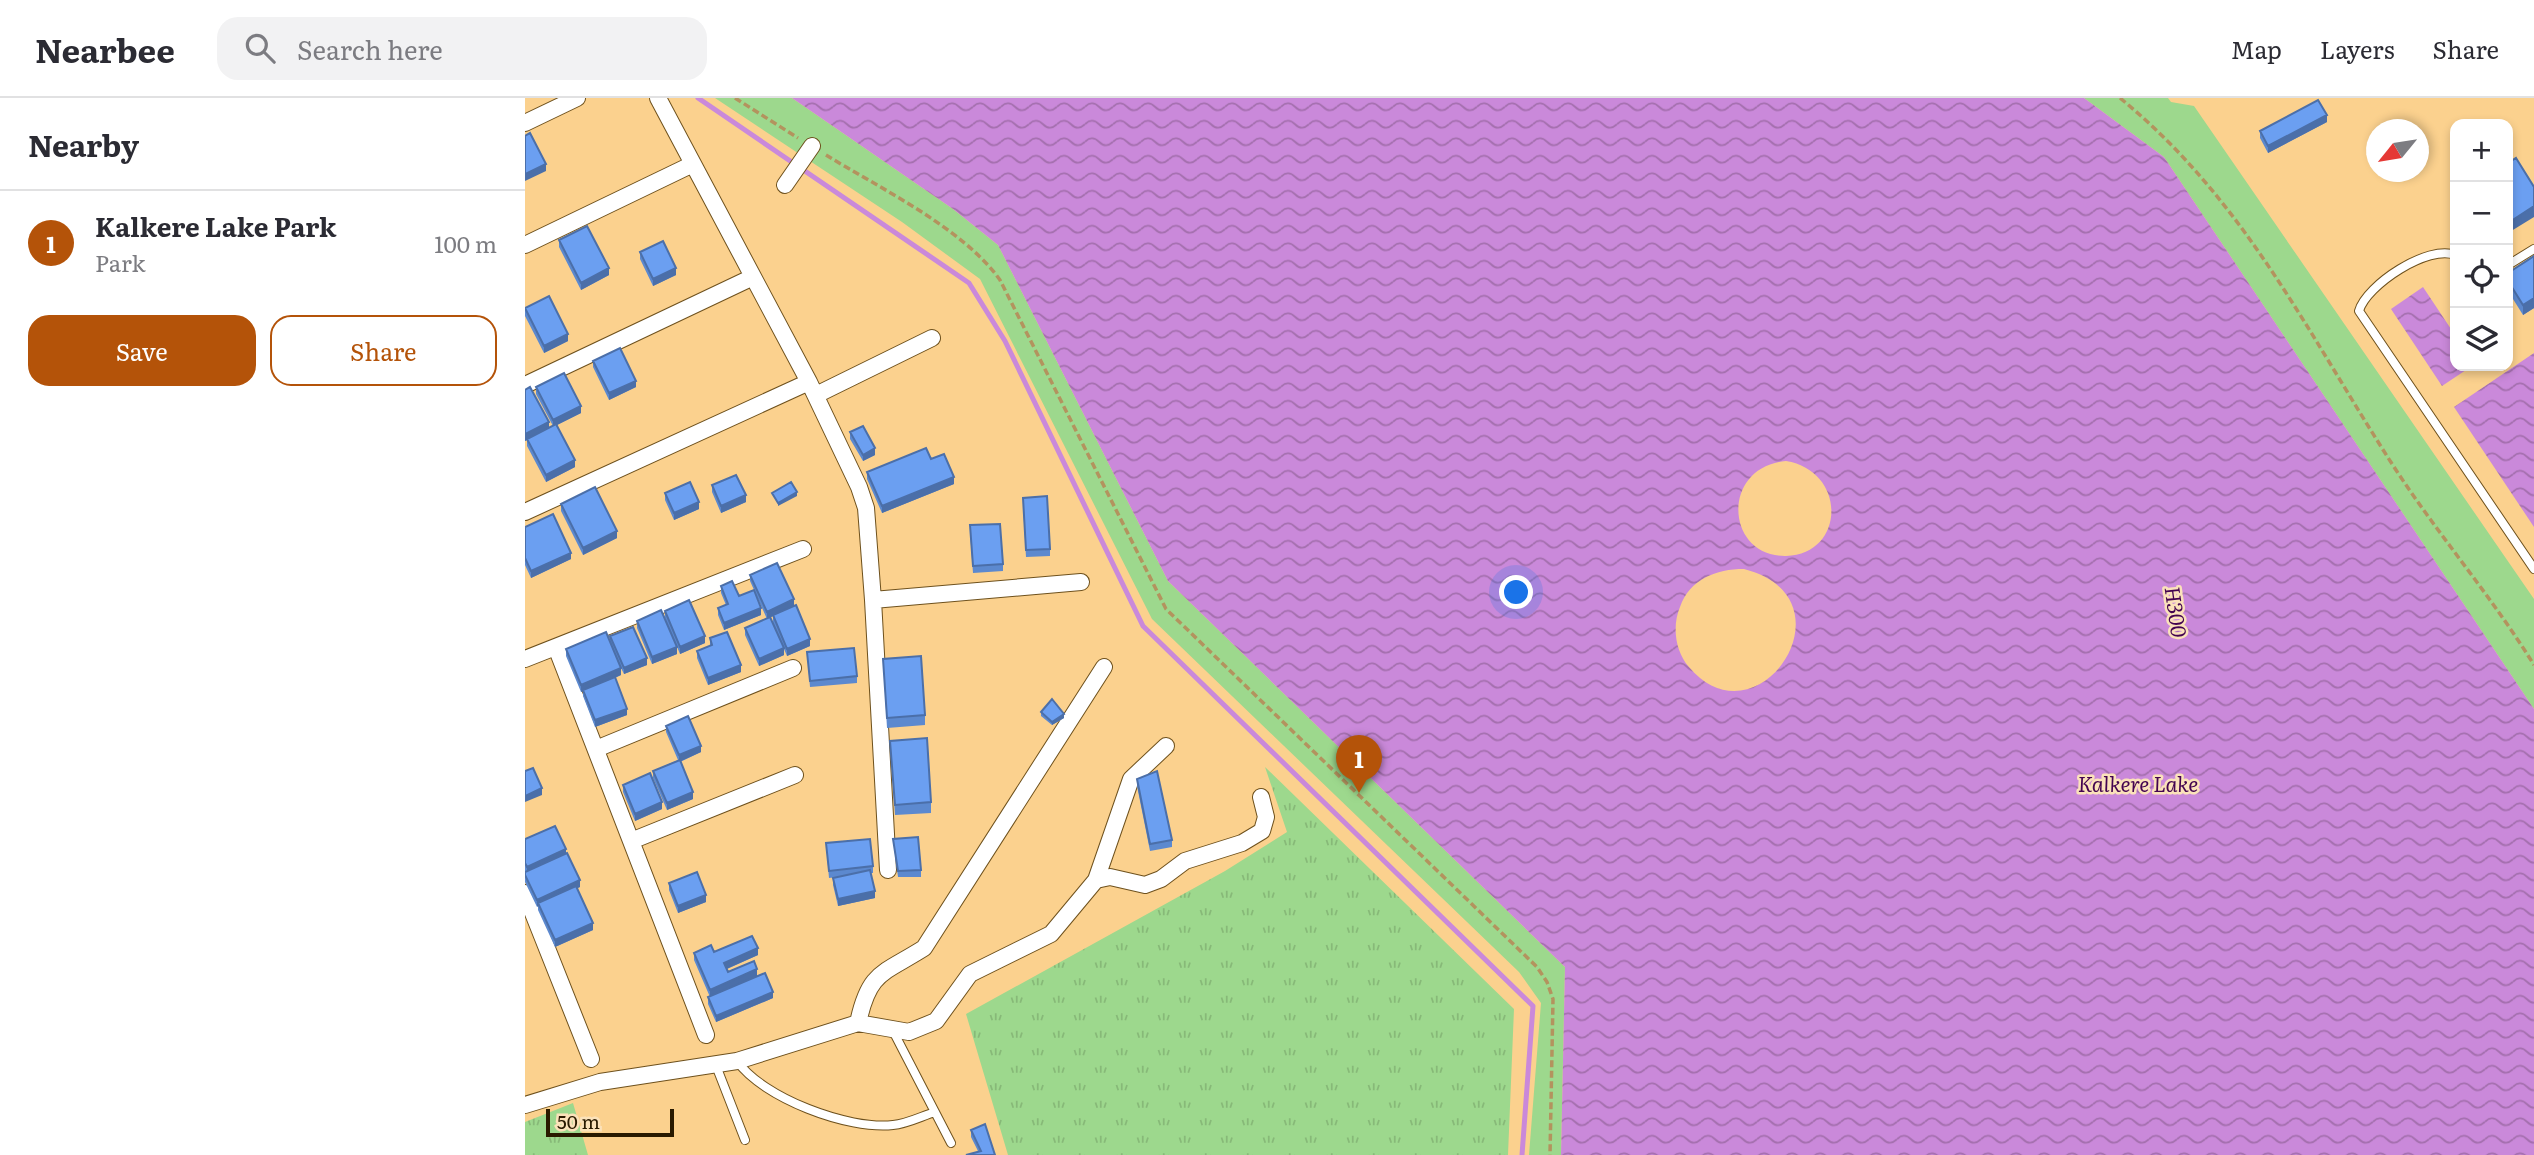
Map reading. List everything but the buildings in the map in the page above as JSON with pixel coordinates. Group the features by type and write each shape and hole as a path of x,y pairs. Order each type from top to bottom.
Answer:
{"street":[{"path":"525,123 577,98"},
{"path":"658,98 812,389 863,497 889,748 888,870"},
{"path":"793,173 812,146"},
{"path":"525,245 693,164"},
{"path":"525,385 753,277"},
{"path":"525,512 932,338"},
{"path":"525,659 803,549"},
{"path":"873,600 1081,582"},
{"path":"557,647 706,1035"},
{"path":"858,1023 870,984 884,970 925,948 1104,667"},
{"path":"596,749 793,668"},
{"path":"525,1105 600,1082 737,1061 858,1023 890,1026 909,1032 936,1021 970,974 1051,934 1096,880 1131,779 1166,746"},
{"path":"631,841 796,775"},
{"path":"1096,880 1110,877 1145,885 1161,879 1185,861 1242,844 1262,831 1266,817 1261,797"},
{"path":"525,893 591,1059"}],"lane":[{"path":"2513,262 2534,249"},
{"path":"2450,254 2438,252 2406,267 2370,292 2359,311 2534,569"},
{"path":"890,1026 951,1143"},
{"path":"737,1061 755,1082 817,1113 895,1125 935,1112"},
{"path":"715,1063 745,1140"}],"path":[{"path":"735,98 963,241 987,261 1000,280 1166,609 1537,967 1547,982 1553,999 1550,1155"},
{"path":"2119,98 2163,134 2213,188 2251,239 2397,472 2534,665"}],"green space":[{"path":"715,98 792,98 953,209 998,245 1168,581 1565,967 1561,1155 1529,1155 1541,1003 1519,972 1152,619 980,279 902,222"},
{"path":"2084,98 2168,98 2171,102 2194,106 2534,599 2534,709 2164,157"},
{"path":"1265,767 1514,1009 1508,1155 1008,1155 966,1014 1225,871 1287,832"},
{"path":"573,1103 588,1155 525,1155 525,1122"}],"water":[{"name":"Kalkere Lake","path":"792,98 2084,98 2164,157 2534,709 2534,1155 1561,1155 1565,967 1168,581 998,245 953,209","holes":["1786,461 1806,468 1820,480 1829,495 1831,512 1828,528 1820,542 1806,552 1786,556 1766,552 1751,542 1742,528 1738,511 1741,494 1750,479 1765,467","1744,569 1777,585 1793,608 1795,634 1785,660 1767,680 1743,690 1716,688 1684,661 1676,638 1676,622 1684,597 1697,583 1724,571"]},
{"path":"2423,287 2450,328 2450,371 2464,371 2442,386 2391,309"},
{"path":"2534,353 2534,527 2454,407 2507,371 2513,371 2513,367"}],"waterway":[{"path":"698,98 969,283 1005,341 1143,626 1533,1006 1522,1155"}],"place":[{"name":"Kalkere Lake Park","path":"1359,793"}],"water label":[{"name":"H300","path":"2175,612"}]}
